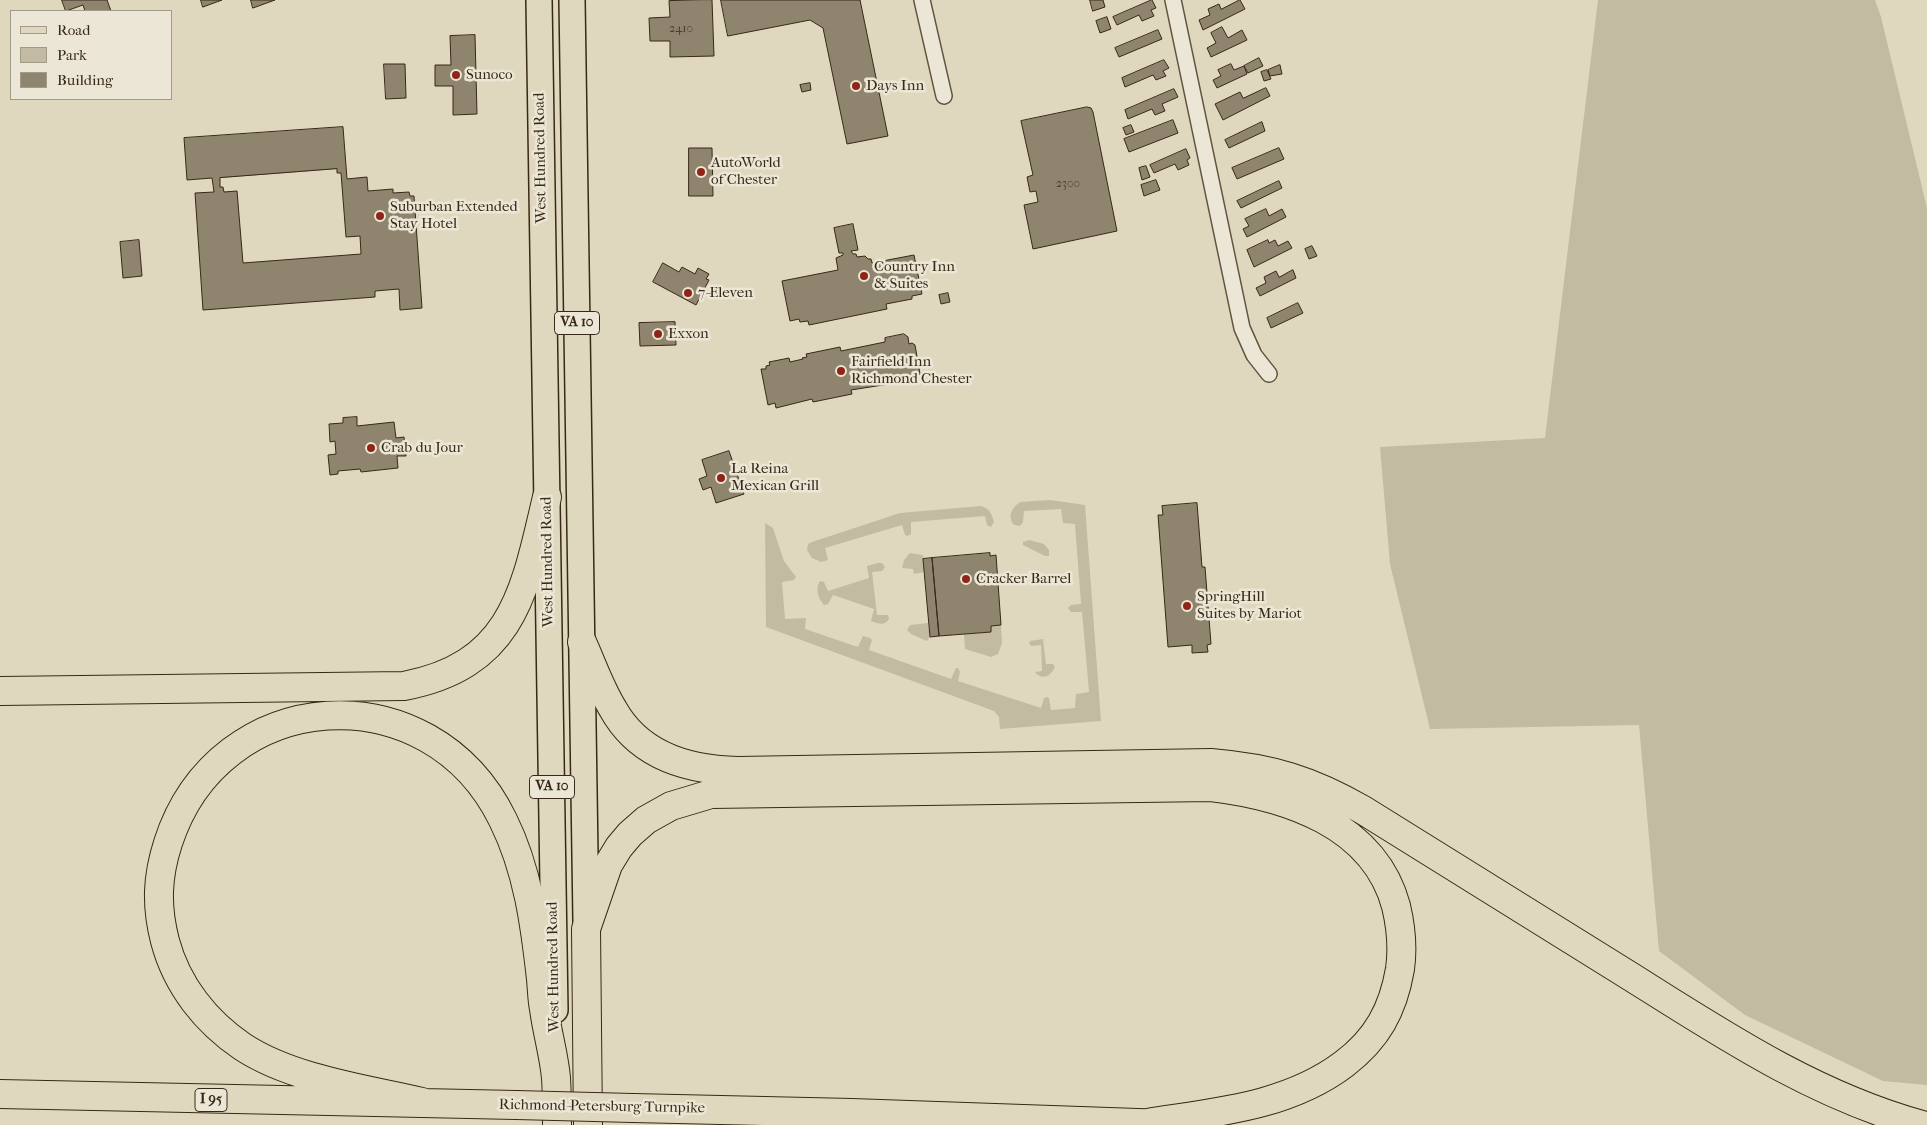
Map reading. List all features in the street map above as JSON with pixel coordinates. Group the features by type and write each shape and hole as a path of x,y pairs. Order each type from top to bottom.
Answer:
{"highway":[{"path":"0,691 404,686 435,679 461,666 478,654 494,639 510,617 518,603 529,573 547,497"},
{"path":"582,642 612,709 632,734 656,753 670,760 704,768 738,771 1211,763 1273,771 1300,779 1334,793 1363,810 1701,1020 1791,1073 1820,1088 1884,1115 1922,1125"},
{"path":"422,1102 297,1073 270,1062 245,1048 221,1031 200,1011 179,977 168,951 159,918 160,881 165,854 173,829 184,805 201,782 226,757 243,744 266,731 312,717 339,715 393,722 417,732 440,745 461,761 482,786 503,818 518,855 528,892 539,958 543,1006 556,1077"},
{"path":"586,929 608,864 630,834 646,820 671,806 689,799 711,794 1211,787 1244,791 1276,798 1310,812 1332,824 1353,839 1371,857 1384,876 1394,897 1399,919 1402,946 1396,989 1389,1009 1377,1031 1344,1064 1294,1092 1249,1106 1148,1123"},
{"name":"VA 10","path":"586,929 588,1125"},
{"name":"West Hundred Road","path":"556,1077 557,1125"},
{"name":"Richmond-Petersburg Turnpike","path":"0,1094 852,1113 1204,1125"}],"main road":[{"name":"West Hundred Road","path":"538,0 556,1077"},
{"path":"560,0 573,66"},
{"name":"VA 10","path":"572,0 586,929"},
{"path":"542,228 560,288 562,400 564,408 570,413 578,415"}],"street":[{"path":"922,0 944,96"},
{"path":"1173,0 1242,328 1254,355 1269,374"}],"green space":[{"path":"1598,0 1875,0 1881,17 1927,208 1927,1085 1883,1081 1745,1015 1659,951 1639,725 1430,729 1390,564 1380,447 1545,438"},
{"path":"1050,500 1085,505 1101,721 1000,729 999,717 994,711 766,627 765,523 773,528 784,561 796,577 794,580 782,582 785,619 806,618 805,629 858,647 863,636 870,638 872,640 869,650 951,679 956,668 958,668 960,672 958,681 1041,708 1044,698 1047,697 1049,698 1051,710 1075,708 1076,694 1089,692 1082,612 1071,612 1068,608 1071,605 1081,604 1075,524 1063,523 1061,509 1024,511 1023,522 1020,526 1014,525 1011,518 1013,510 1020,502"},
{"path":"981,506 986,508 991,514 994,522 991,527 987,525 985,516 911,522 911,534 908,536 905,535 902,525 825,548 828,560 821,562 812,558 807,550 808,544 812,542 900,513"},
{"path":"1029,540 1044,544 1049,550 1049,556 1045,556 1023,545 1023,542"},
{"path":"910,553 923,555 924,572 914,574 913,569 902,568 904,560"},
{"path":"882,563 885,567 882,571 872,572 877,615 888,615 889,619 885,623 879,624 871,621 874,609 833,595 828,604 824,605 817,590 820,581 824,582 828,591 869,578 867,566"},
{"path":"928,623 930,637 927,641 911,634 907,630 910,625"},
{"path":"1001,625 1002,643 998,654 991,657 965,649 964,634 991,632 991,626"},
{"path":"1043,639 1046,664 1053,664 1055,667 1049,675 1043,677 1035,672 1042,671 1041,645 1031,646 1029,643 1030,641"}],"building":[{"path":"62,0 107,0 111,10 85,10 83,5 66,10"},
{"path":"201,0 222,0 203,7"},
{"path":"251,0 275,0 253,8"},
{"path":"712,0 714,56 670,57 670,41 650,41 649,18 670,17 669,1"},
{"name":"Days Inn","path":"721,0 860,0 888,136 847,144 823,28 810,20 728,36"},
{"path":"1090,0 1103,0 1105,7 1093,11"},
{"path":"1152,0 1156,8 1151,10 1154,16 1142,21 1139,15 1117,25 1113,17"},
{"path":"1240,0 1245,9 1203,30 1199,20 1210,15 1208,9 1219,4 1221,9"},
{"path":"1107,17 1111,29 1100,33 1096,21"},
{"path":"1222,27 1228,38 1242,30 1247,40 1211,57 1207,48 1216,43 1211,33"},
{"path":"1158,30 1162,39 1119,57 1115,48"},
{"name":"Sunoco","path":"475,35 477,114 453,115 453,86 435,86 435,65 451,65 450,36"},
{"path":"1259,58 1263,66 1248,73 1244,66"},
{"path":"1164,60 1169,68 1163,71 1166,76 1156,80 1153,75 1125,87 1122,78"},
{"path":"384,64 405,64 406,98 386,99"},
{"path":"1231,64 1234,70 1244,66 1247,74 1217,88 1213,80 1221,76 1218,70"},
{"path":"1280,65 1282,74 1270,76 1268,70"},
{"path":"1267,70 1271,79 1264,81 1261,72"},
{"path":"810,83 811,90 802,92 800,85"},
{"path":"1266,88 1270,96 1223,120 1215,104 1240,92 1243,98"},
{"path":"1174,89 1178,97 1162,104 1165,111 1155,115 1152,109 1128,119 1125,110"},
{"path":"1087,107 1091,108 1093,112 1117,231 1033,249 1024,205 1038,202 1036,191 1030,192 1027,177 1033,175 1021,121"},
{"path":"1173,120 1178,133 1129,152 1124,139"},
{"path":"1262,122 1265,131 1229,148 1225,140"},
{"path":"1131,125 1134,132 1126,135 1123,128"},
{"name":"Suburban Extended Stay Hotel","path":"343,127 347,179 367,177 368,191 393,189 393,193 409,192 410,196 414,196 422,308 400,310 399,289 375,291 375,297 203,310 195,193 214,192 212,178 187,180 184,138","holes":["337,169 337,173 341,173 346,237 360,236 361,254 243,263 237,191 224,192 223,187 220,187 220,178"]},
{"name":"AutoWorld of Chester","path":"689,148 712,148 713,196 689,196"},
{"path":"1279,148 1284,159 1237,179 1232,168"},
{"path":"1186,149 1190,158 1187,160 1189,165 1178,170 1175,164 1154,173 1150,165"},
{"path":"1146,166 1150,177 1142,180 1139,168"},
{"path":"1156,180 1160,190 1144,196 1141,185"},
{"path":"1279,181 1282,188 1241,208 1237,201"},
{"path":"1266,209 1269,216 1282,209 1286,217 1247,237 1243,229 1249,226 1245,219"},
{"name":"Country Inn & Suites","path":"853,224 858,250 851,251 857,257 865,256 871,259 872,263 914,255 922,294 912,296 912,299 886,304 887,309 809,325 808,321 800,322 799,319 790,321 782,281 838,270 836,258 843,255 843,253 839,253 834,228"},
{"path":"139,240 142,276 123,278 120,242"},
{"path":"1268,240 1269,243 1275,240 1278,246 1288,241 1292,248 1254,267 1247,250"},
{"path":"1312,246 1317,256 1309,259 1305,249"},
{"name":"7-Eleven","path":"663,263 679,272 682,267 695,274 698,268 709,274 706,279 709,280 696,305 653,282"},
{"path":"1293,270 1296,278 1260,296 1256,288 1266,283 1264,277 1276,271 1279,277"},
{"path":"948,293 950,302 941,304 939,295"},
{"path":"1298,303 1303,313 1271,328 1267,318"},
{"name":"Exxon","path":"675,322 676,345 640,346 639,323"},
{"name":"Fairfield Inn Richmond Chester","path":"904,334 908,337 909,344 915,345 920,374 914,375 915,380 851,390 852,394 813,402 812,399 776,408 775,403 768,405 761,369 766,369 766,366 770,365 769,362 789,358 790,362 807,357 806,354 840,347 841,351 885,342 885,338"},
{"name":"Crab du Jour","path":"357,417 357,426 394,422 396,438 404,437 406,456 397,456 398,468 361,472 360,469 338,471 338,474 330,475 328,455 336,454 335,441 330,442 329,424 343,423 343,418"},
{"name":"La Reina Mexican Grill","path":"729,451 744,494 716,503 711,487 703,490 699,479 707,476 702,460"},
{"name":"SpringHill Suites by Mariot","path":"1197,503 1202,567 1205,567 1211,644 1207,645 1208,652 1192,653 1192,645 1168,647 1158,515 1163,515 1162,506"},
{"name":"Cracker Barrel","path":"990,553 990,556 996,555 1001,625 991,626 991,632 939,636 932,558"},
{"path":"932,558 939,636 930,637 923,559"}],"place":[{"name":"Sunoco","path":"456,75"},
{"name":"Days Inn","path":"856,86"},
{"name":"AutoWorld of Chester","path":"701,172"},
{"name":"Suburban Extended Stay Hotel","path":"380,216"},
{"name":"Country Inn & Suites","path":"864,276"},
{"name":"7-Eleven","path":"688,293"},
{"name":"Exxon","path":"658,334"},
{"name":"Fairfield Inn Richmond Chester","path":"841,371"},
{"name":"Crab du Jour","path":"371,448"},
{"name":"La Reina Mexican Grill","path":"721,478"},
{"name":"Cracker Barrel","path":"966,579"},
{"name":"SpringHill Suites by Mariot","path":"1187,606"}]}
